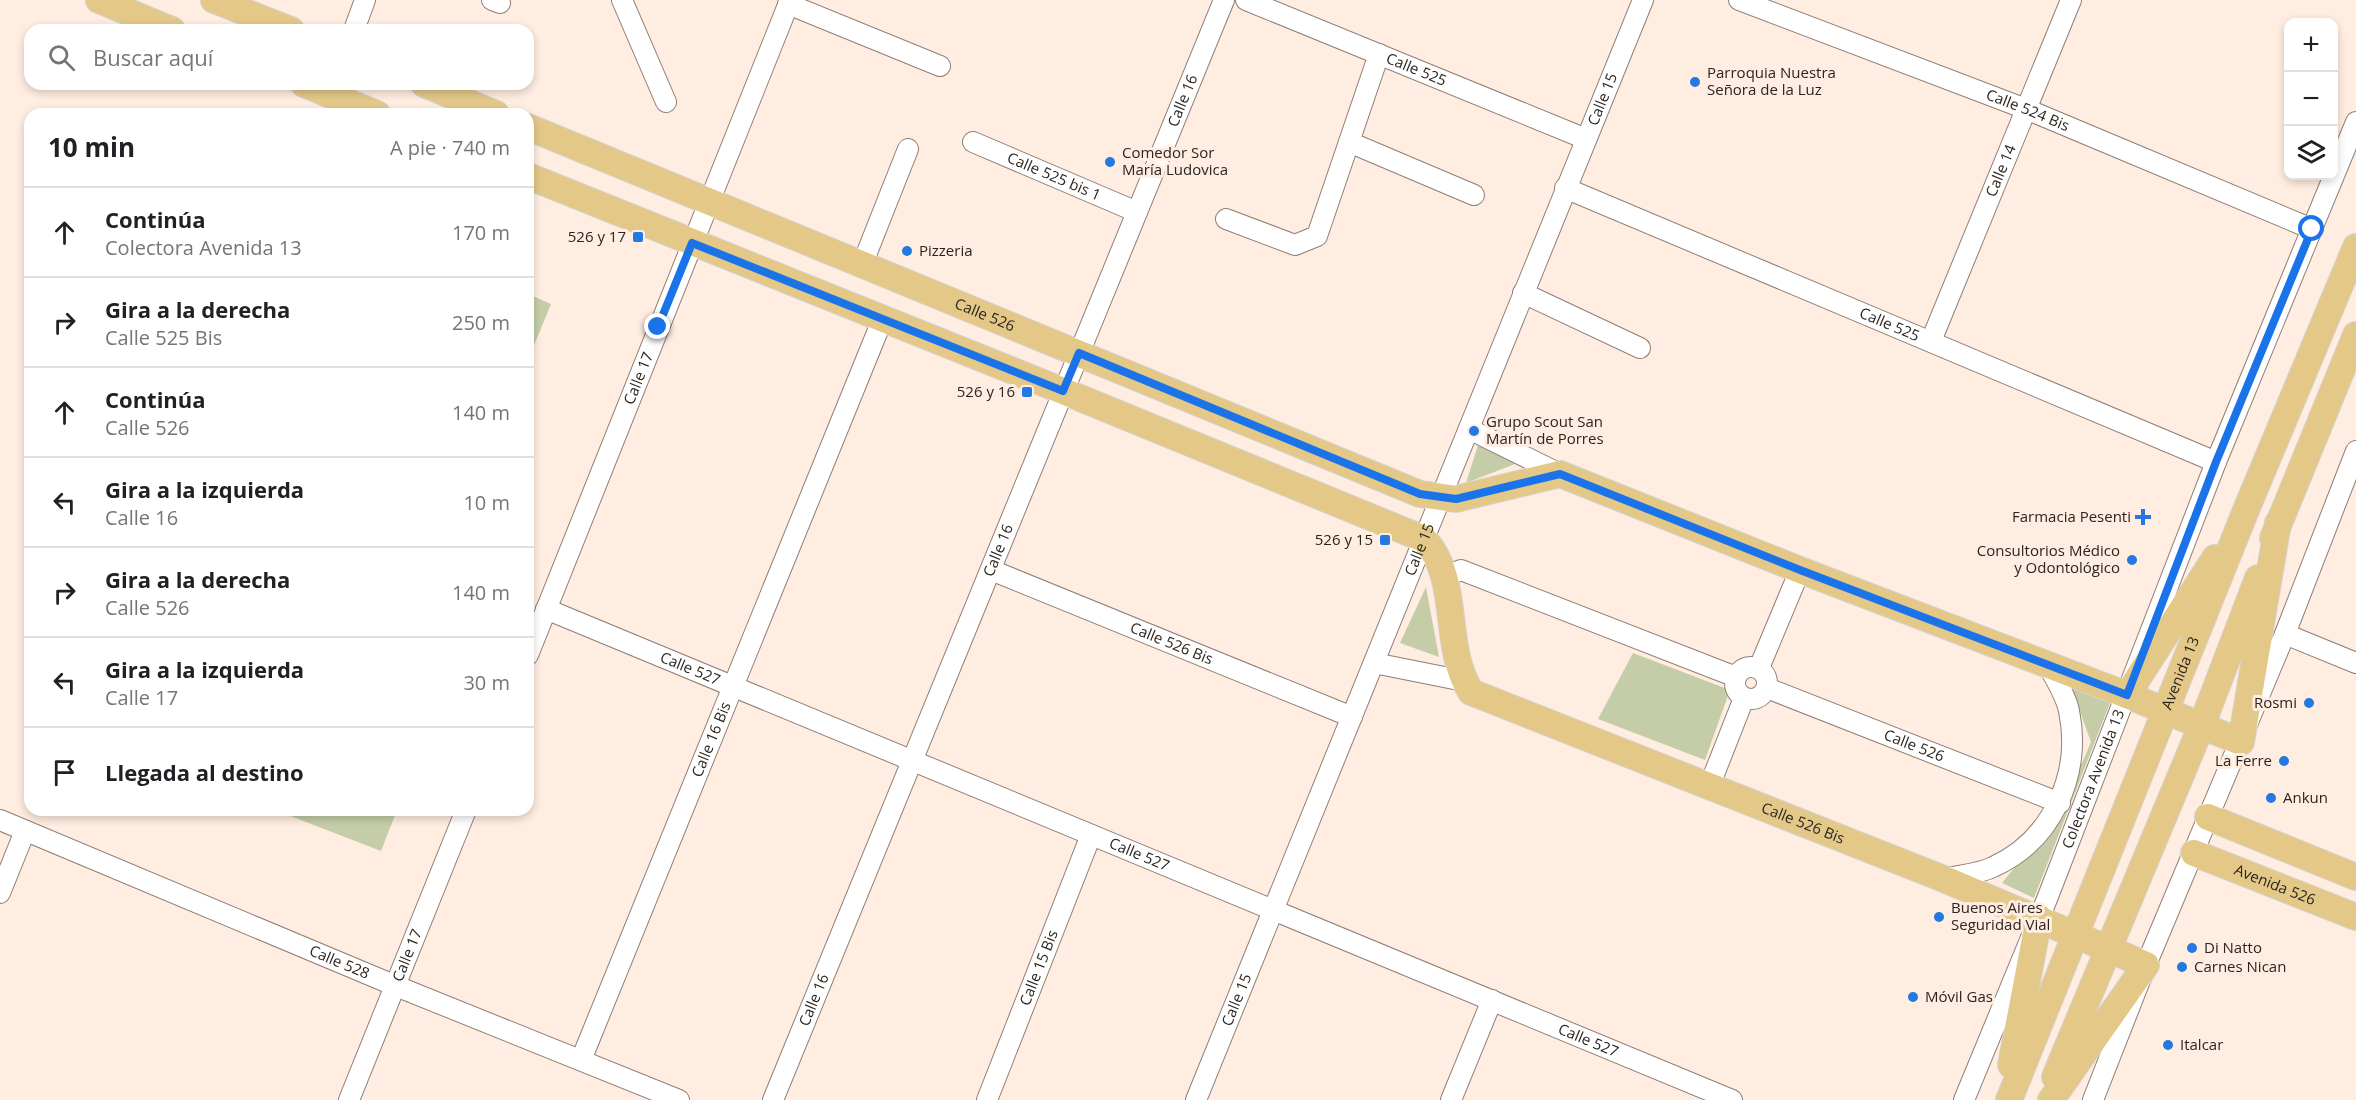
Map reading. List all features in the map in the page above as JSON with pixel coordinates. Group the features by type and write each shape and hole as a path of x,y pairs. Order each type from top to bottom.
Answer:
{"main road":[{"path":"99,0 157,24"},
{"path":"214,0 276,24"},
{"path":"319,90 362,108"},
{"path":"438,90 482,108"},
{"name":"Calle 526","path":"534,130 1420,494 1456,499 1560,474"},
{"path":"534,178 1424,539 1440,563 1444,577 1455,654 1464,681"},
{"name":"Avenida 13","path":"2008,1100 2246,510 2356,247"},
{"path":"2046,1100 2202,727 2278,523 2356,335"},
{"path":"1560,474 1800,570 2127,695 2241,742 2278,523"},
{"path":"2127,695 2246,510"},
{"name":"Calle 526 Bis","path":"1464,681 1471,692 1479,696 1944,879 2146,966"},
{"path":"2208,817 2356,877"},
{"name":"Avenida 526","path":"2194,853 2356,916"},
{"path":"2004,1100 2039,918"},
{"path":"2051,1100 2146,966"}],"street":[{"path":"356,24 365,0"},
{"path":"622,0 666,102"},
{"name":"Calle 16","path":"773,1100 1224,0"},
{"name":"Calle 525","path":"1246,0 1586,139"},
{"name":"Calle 15","path":"1196,1100 1642,0"},
{"name":"Calle 524 Bis","path":"1739,0 2026,110 2312,229"},
{"name":"Calle 14","path":"1931,341 2072,0"},
{"path":"789,2 940,66"},
{"name":"Calle 17","path":"534,640 789,2"},
{"path":"1226,219 1295,244 1317,236 1379,54"},
{"name":"Colectora Avenida 13","path":"1964,1100 2039,918 2216,462 2356,122"},
{"name":"Calle 525 bis 1","path":"973,142 1137,212"},
{"path":"1349,142 1474,195"},
{"path":"862,265 908,149"},
{"name":"Calle 525","path":"1565,188 2216,462"},
{"path":"1522,293 1640,348"},
{"name":"Calle 16 Bis","path":"581,1060 883,318"},
{"path":"1469,429 1560,474"},
{"path":"2093,1100 2146,966 2285,634 2356,452"},
{"name":"Calle 526 Bis","path":"991,570 1352,717"},
{"path":"1444,577 1461,570 1736,676"},
{"path":"1759,668 1800,570"},
{"name":"Calle 527","path":"546,609 1732,1100"},
{"path":"2285,634 2356,663"},
{"name":"Calle 526 Bis","path":"1374,663 1464,681"},
{"path":"1944,879 1992,868 2008,860 2032,842 2060,803 2073,757 2072,736 2069,708 2048,665"},
{"path":"1748,667 1759,668 1765,675 1767,688 1755,699 1744,698 1737,691 1738,672 1748,667"},
{"name":"Calle 526","path":"1767,688 2060,803"},
{"path":"1710,788 1744,698"},
{"name":"Calle 17","path":"349,1100 464,816"},
{"name":"Calle 528","path":"0,820 396,986 679,1100"},
{"path":"0,893 25,831"},
{"name":"Calle 15 Bis","path":"987,1100 1091,835"},
{"path":"1451,1100 1492,1000"}],"green space":[{"path":"534,297 551,304 534,345"},
{"path":"1478,445 1515,464 1466,483"},
{"path":"1426,587 1439,657 1400,643"},
{"path":"1633,653 1730,690 1705,760 1598,719"},
{"path":"2071,687 2110,703 2034,898 2002,883 2062,809 2091,742"},
{"path":"291,816 395,816 381,851"}],"place":[{"name":"Parroquia Nuestra Señora de la Luz","path":"1695,82"},
{"name":"Comedor Sor María Ludovica","path":"1110,162"},
{"name":"526 y 17","path":"638,237"},
{"name":"Pizzeria","path":"907,251"},
{"name":"526 y 16","path":"1027,392"},
{"name":"Grupo Scout San Martín de Porres","path":"1474,431"},
{"name":"Farmacia Pesenti","path":"2143,517"},
{"name":"526 y 15","path":"1385,540"},
{"name":"Consultorios Médico y Odontológico","path":"2132,560"},
{"name":"Rosmi","path":"2309,703"},
{"name":"La Ferre","path":"2284,761"},
{"name":"Ankun","path":"2271,798"},
{"name":"Buenos Aires Seguridad Vial","path":"1939,917"},
{"name":"Di Natto","path":"2192,948"},
{"name":"Carnes Nican","path":"2182,967"},
{"name":"Móvil Gas","path":"1913,997"},
{"name":"Italcar","path":"2168,1045"}],"route":[{"path":"658,327 692,243 1063,391 1079,353 1420,494 1456,499 1560,474 1800,570 2127,695 2216,462 2312,229"}]}
